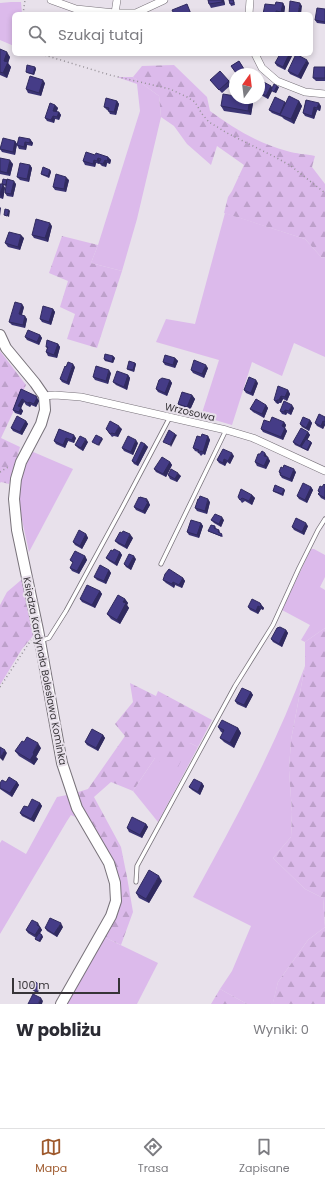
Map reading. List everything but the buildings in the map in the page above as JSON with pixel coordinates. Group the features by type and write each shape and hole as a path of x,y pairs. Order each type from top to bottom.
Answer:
{"street":[{"path":"50,0 76,9 105,12"},
{"path":"115,12 117,0"},
{"path":"138,12 164,0"},
{"path":"249,12 250,0"},
{"path":"256,56 262,68 277,82 305,92 325,94"},
{"path":"0,335 6,348 44,396"},
{"name":"Wrzosowa","path":"44,396 55,395 81,397 226,430 253,438 325,471"},
{"name":"Księdza Kardynała Bolesława Kominka","path":"44,396 45,410 41,424 21,462 16,479 14,499 17,530 38,630 62,763 77,808 109,863 115,882 116,895 116,901 111,916 61,1004"}],"lane":[{"path":"40,641 49,638 66,611 170,417"},
{"path":"161,564 226,430"},
{"path":"136,882 138,866 153,836 234,686 273,625 299,568 325,519"}],"path":[{"path":"24,12 25,0"},
{"path":"48,56 170,89 187,97 195,102 209,122 291,166 325,193"},
{"path":"0,687 38,630"}],"green space":[{"path":"21,2 22,12 12,12 12,45 0,40 0,3"},
{"path":"174,65 207,97 210,111 228,123 256,140 266,144 290,152 315,156 312,167 325,184 325,257 322,258 305,239 224,213 228,197 244,165 217,146 211,165 187,144 174,126 161,117 159,96 133,77 142,66"},
{"path":"117,77 133,77 159,96 161,117 137,219 122,271 91,263 140,111 137,84"},
{"path":"225,213 305,239 322,258 325,257 325,357 294,343 282,376 252,362 232,425 201,416 219,360 156,342 166,319 195,324"},
{"path":"62,236 98,245 91,263 122,271 97,348 67,339 75,314 60,307 68,281 49,273"},
{"path":"0,351 26,385 1,438 20,447 9,484 0,483"},
{"path":"31,451 73,469 29,552 19,506 20,477"},
{"path":"311,549 325,555 325,577 320,587 325,590 325,628 305,642 301,640 310,625 282,610"},
{"path":"27,575 38,630 22,649 0,685 0,605 7,592"},
{"path":"325,628 325,924 323,898 305,889 273,858 291,837 292,812 289,770 291,740 305,666 305,642"},
{"path":"305,666 291,740 289,770 292,812 291,837 273,858 305,889 323,898 325,927 308,940 278,982 273,1003 247,1004 220,989 232,971 251,926 193,897 254,783 294,696"},
{"path":"130,683 156,696 158,691 212,720 198,747 190,743 175,773 155,758 133,791 111,782 94,797 121,847 127,877 133,912 121,945 104,937 118,911 119,884 117,873 111,856 82,810 75,793 88,789 125,736 115,724 133,702"},
{"path":"190,743 198,747 158,822 133,791 155,758"},
{"path":"67,795 75,817 71,815 67,821 0,934 0,843 2,840 26,854 57,797"},
{"path":"325,927 325,1004 270,1004 273,1002 278,982 308,940"},
{"path":"104,937 158,963 137,1004 65,1004"},
{"path":"220,989 247,1004 211,1004"}]}
